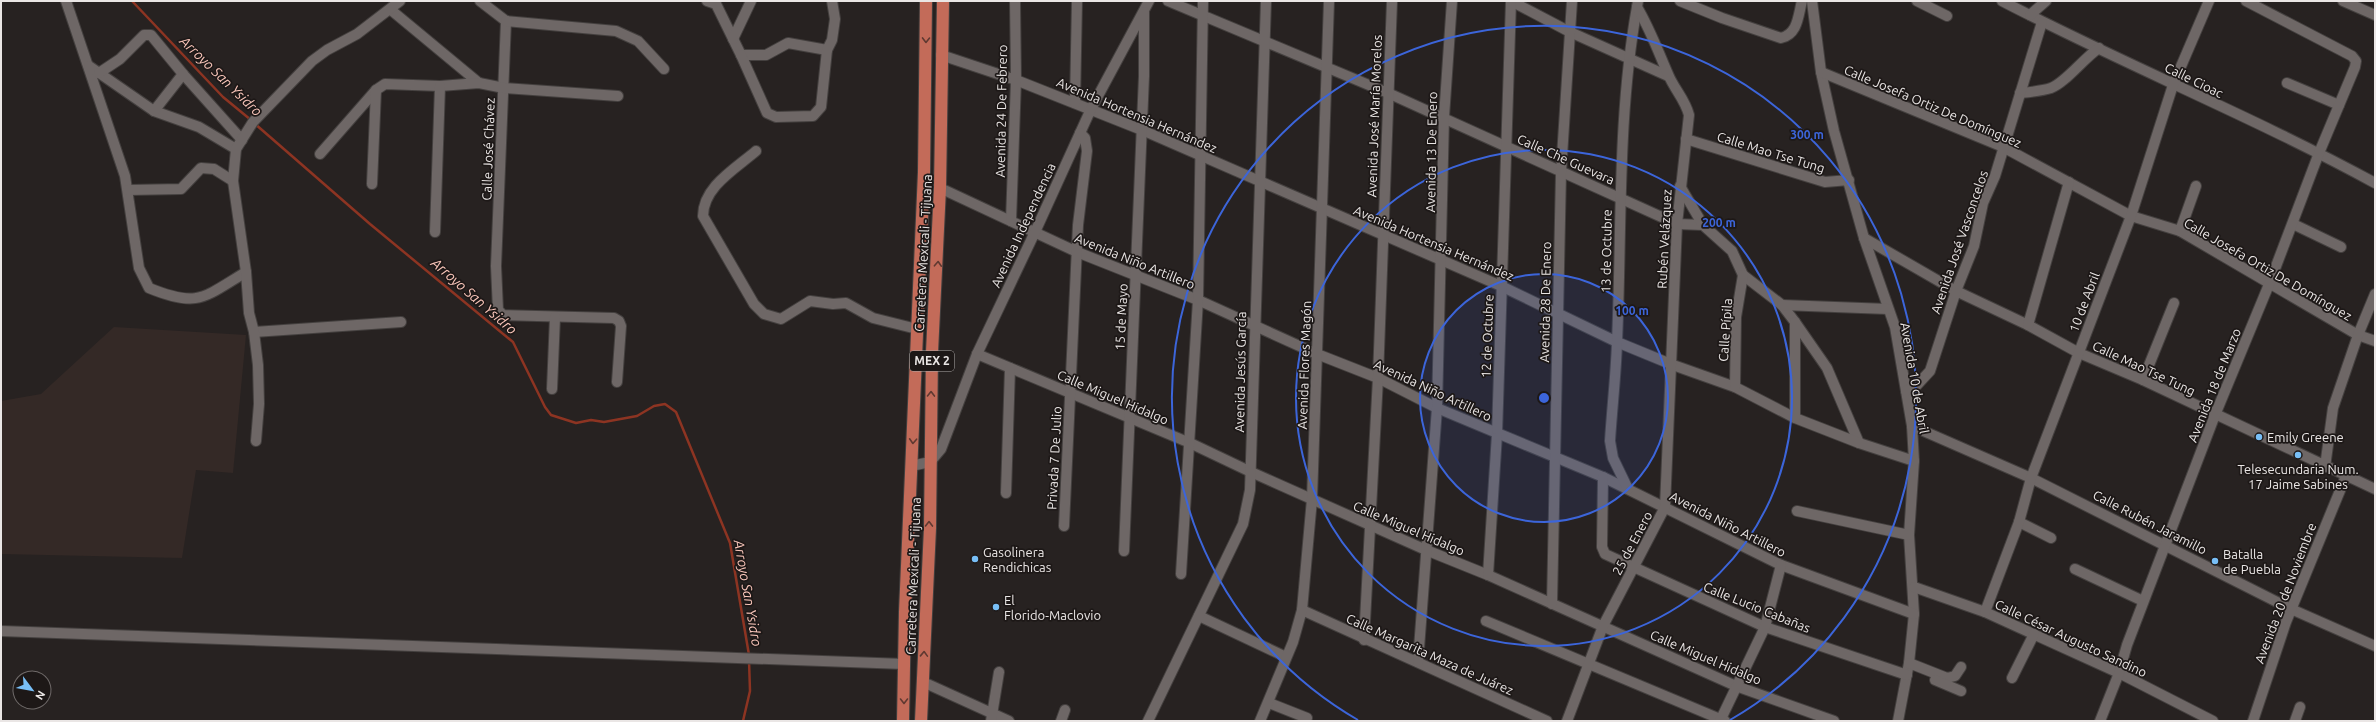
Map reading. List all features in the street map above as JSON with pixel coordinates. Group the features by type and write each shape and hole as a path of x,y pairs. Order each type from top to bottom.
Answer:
{"main road":[{"name":"Carretera Mexicali - Tijuana","path":"903,721 911,466 924,172 926,1"},
{"name":"Carretera Mexicali - Tijuana","path":"921,721 930,528 932,352 940,188 943,1"}],"street":[{"path":"66,1 77,39 89,66 120,159 128,190 132,232 140,268 149,288 174,298 188,300 204,298 246,272"},
{"path":"256,441 259,404 254,332 249,313 246,272 233,181 239,144 253,122 312,62 392,10 400,1"},
{"path":"480,1 506,21 616,31 638,41 664,69"},
{"path":"733,39 751,1"},
{"path":"714,2 741,55 767,113 776,117 813,116 821,107 828,50 832,40 834,20 832,1"},
{"name":"Avenida 24 De Febrero","path":"1011,221 1016,80 1015,1"},
{"path":"1075,103 1077,1"},
{"name":"Avenida Independencia","path":"930,462 941,449 950,431 977,354 1036,232 1091,109 1149,1"},
{"name":"Calle Che Guevara","path":"1168,1 1444,117 1676,224 1703,224"},
{"path":"1181,574 1198,300 1203,1"},
{"name":"Avenida Jesús García","path":"1148,721 1243,524 1250,490 1254,324 1266,1"},
{"name":"Avenida Flores Magón","path":"1260,721 1269,703 1293,642 1302,610 1312,499 1328,67 1329,1"},
{"name":"Avenida José María Morelos","path":"1364,640 1378,378 1382,235 1392,1"},
{"name":"Avenida 13 De Enero","path":"1418,662 1437,408 1442,260 1444,117 1452,1"},
{"path":"1511,1 1570,32 1668,76"},
{"name":"12 de Octubre","path":"1488,575 1497,434 1511,1"},
{"name":"Avenida 28 De Enero","path":"1552,604 1557,456 1561,172 1572,1"},
{"path":"1680,1 1722,18 1781,38 1789,36 1795,29 1802,1"},
{"name":"Avenida 10 de Abril","path":"1812,1 1821,72 1834,131 1849,180 1864,238 1895,327 1912,426 1914,461 1909,535 1914,587 1914,614 1908,669 1898,721"},
{"path":"1918,1 1947,16"},
{"name":"Calle Cioac","path":"2004,1 2042,22 2319,153 2375,183"},
{"path":"2030,15 2046,1"},
{"name":"10 de Abril","path":"1985,612 2018,522 2031,478 2131,216 2173,85 2209,1"},
{"name":"Avenida 18 de Marzo","path":"2100,721 2119,673 2127,645 2143,602 2167,545 2215,415 2270,282 2319,153 2355,67 2356,61 2352,56 2246,1"},
{"path":"2343,1 2375,15"},
{"path":"1638,4 1653,36 1668,76 1687,104 1689,115 1686,139"},
{"name":"13 de Octubre","path":"1628,489 1613,458 1610,441 1617,342 1620,197 1628,58 1638,4"},
{"path":"392,10 479,83"},
{"name":"15 de Mayo","path":"1124,551 1131,419 1142,130 1144,12"},
{"name":"Calle José Chávez","path":"506,21 496,266 498,310 504,315 555,318"},
{"name":"Avenida José Vasconcelos","path":"1906,391 1918,385 1930,370 1956,291 1974,246 1983,203 1995,176 2042,22"},
{"path":"99,73 120,59 144,35 148,34 183,74 239,144"},
{"path":"741,55 766,55 788,43 828,50"},
{"path":"2020,93 2051,88 2059,83 2087,56 2099,48"},
{"name":"Avenida Hortensia Hernández","path":"941,55 1016,80 1142,130 1323,210 1501,286 1558,312 1617,342 1672,365 1735,387 1796,418 1859,444 1914,461"},
{"path":"89,66 154,111 199,127 239,144"},
{"name":"Calle Josefa Ortiz De Domínguez","path":"1821,72 2003,147 2131,216 2180,232 2270,282 2358,335 2375,341"},
{"path":"154,111 183,74"},
{"path":"320,154 376,90 384,84 440,86 479,83 504,88 618,96"},
{"path":"2287,83 2339,106"},
{"path":"435,232 440,86"},
{"path":"372,184 376,90"},
{"name":"Privada 7 De Julio","path":"1064,526 1081,186 1087,151 1085,138 1080,133"},
{"name":"Calle Mao Tse Tung","path":"1686,139 1825,182 1849,180"},
{"name":"Rubén Velázquez","path":"1672,365 1676,224 1686,139"},
{"path":"756,151 708,193 703,204 703,216 754,304 764,314 780,319 810,301 833,304 846,303 873,318 917,329"},
{"path":"128,190 181,189 201,168 214,169 233,181"},
{"path":"2028,325 2069,182"},
{"path":"1680,186 1703,224 1732,251 1743,275 1782,305 1827,368 1859,444"},
{"path":"2180,232 2196,186"},
{"name":"Avenida Niño Artillero","path":"940,188 1077,252 1254,324 1318,354 1378,378 1437,408 1497,434 1557,456 1665,507 1781,565 1914,614"},
{"path":"2293,224 2340,247"},
{"name":"Calle Mao Tse Tung","path":"1864,238 1956,291 2028,325 2079,352 2143,380 2325,467 2375,489"},
{"name":"Calle Pípila","path":"1735,387 1736,317 1743,275"},
{"path":"2325,467 2333,408 2358,335 2375,294"},
{"path":"2143,380 2174,303"},
{"path":"1782,305 1888,309"},
{"path":"552,389 555,318 614,318 619,321 621,326 617,382"},
{"path":"254,332 400,322"},
{"path":"1795,322 1796,418"},
{"name":"Calle Miguel Hidalgo","path":"977,354 1131,419 1190,442 1251,472 1426,550 1488,575 1736,686 1834,721"},
{"name":"25 de Enero","path":"1567,721 1587,664 1603,626 1665,507 1672,365"},
{"path":"1006,493 1010,368"},
{"name":"Calle Rubén Jaramillo","path":"1912,426 2031,478 2167,545 2291,609 2375,646"},
{"path":"911,466 930,462"},
{"name":"Avenida 20 de Noviembre","path":"2253,721 2291,609 2346,476"},
{"name":"Calle Lucio Cabañas","path":"1603,477 1602,551 1634,568 1765,627 1908,669"},
{"path":"1797,511 1909,535"},
{"path":"2018,522 2051,538"},
{"path":"1486,621 1722,720 1736,686 1765,627 1781,565"},
{"path":"2075,569 2143,602"},
{"name":"Calle César Augusto Sandino","path":"1914,587 1985,612 2119,673 2213,721"},
{"name":"Calle Margarita Maza de Juárez","path":"1302,610 1364,640 1418,662 1547,721"},
{"path":"1199,616 1286,657"},
{"path":"1,631 904,664"},
{"path":"2012,678 2034,634"},
{"path":"1908,669 1948,678 1956,676 1961,667"},
{"path":"1908,669 1961,690"},
{"path":"991,717 999,672"},
{"path":"923,682 991,717 1009,721"},
{"path":"1269,703 1307,718"},
{"path":"2295,721 2300,707"},
{"path":"1061,721 1065,710"}],"shaded area":[{"path":"114,327 246,335 233,473 196,470 182,558 1,554 1,401 41,394"}],"waterway":[{"name":"Arroyo San Ysidro","path":"132,1 223,97 251,120"},
{"name":"Arroyo San Ysidro","path":"254,123 370,224 513,342 545,407 551,415 576,423 591,420 604,422 637,416 654,406 665,404 676,412 730,543 749,655"},
{"name":"Arroyo San Ysidro","path":"743,721 750,691 749,660"}],"place":[{"name":"Emily Greene","path":"2259,437"},
{"name":"Telesecundaria Num. 17 Jaime Sabines","path":"2298,455"},
{"name":"Gasolinera Rendichicas","path":"975,559"},
{"name":"Batalla de Puebla","path":"2215,561"},
{"name":"El Florido-Maclovio","path":"996,607"}]}
